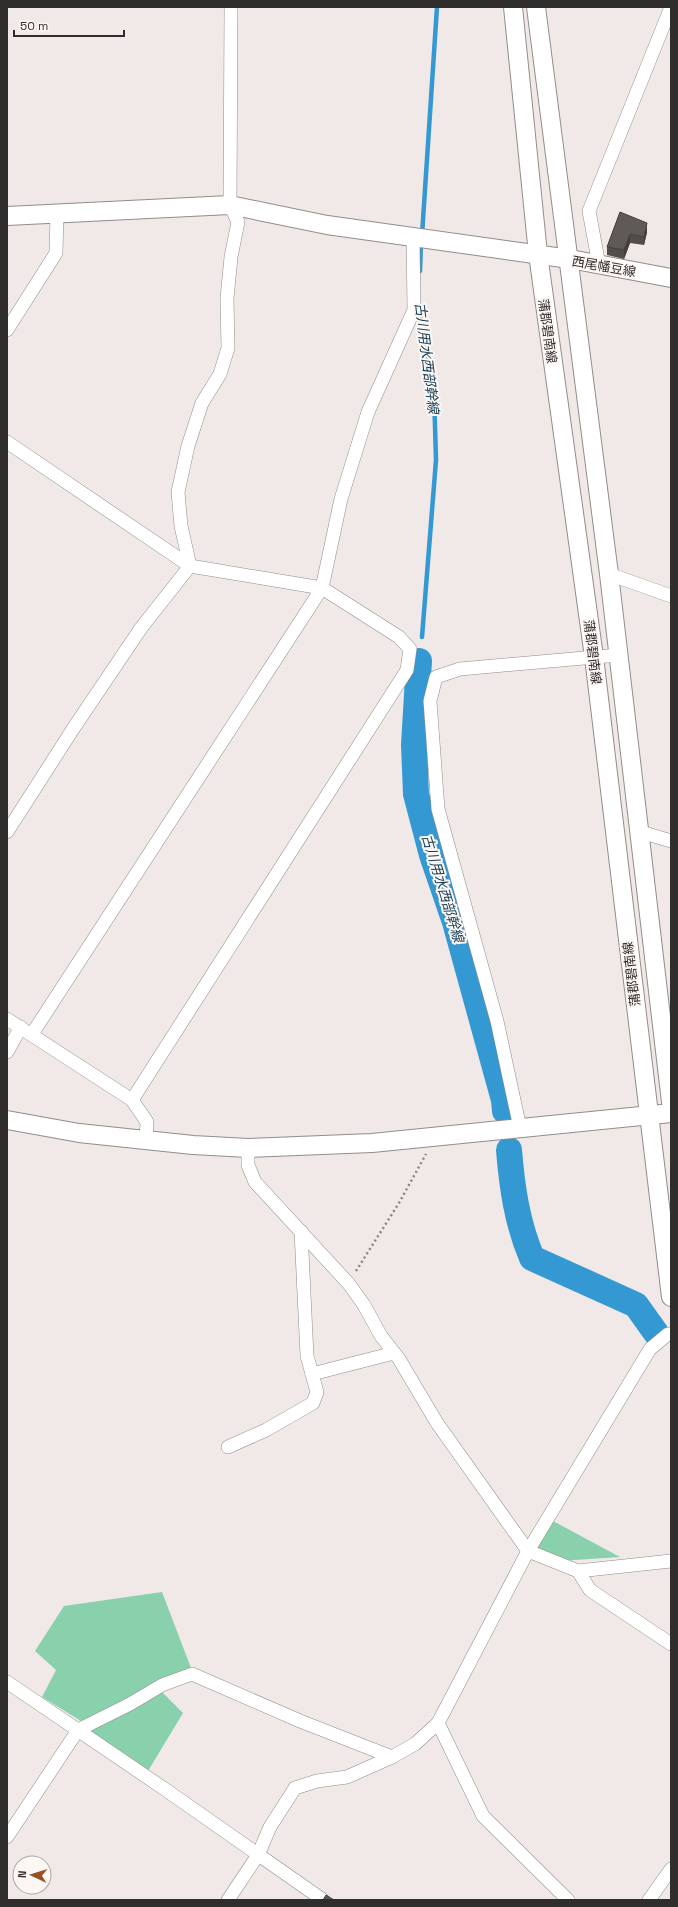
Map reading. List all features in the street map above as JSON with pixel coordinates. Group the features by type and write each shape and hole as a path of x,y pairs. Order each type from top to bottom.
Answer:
{"main road":[{"name":"蒲郡碧南線","path":"514,7 538,254 594,657 648,1116 671,1297"},
{"name":"蒲郡碧南線","path":"536,7 570,259 641,832 671,1102"},
{"name":"西尾幡豆線","path":"7,216 230,205 327,225 538,254 671,278"},
{"path":"7,1120 79,1133 193,1145 248,1148 372,1143 671,1113"}],"street":[{"path":"190,566 181,526 178,492 188,446 202,403 220,374 228,348 227,298 231,257 238,222 230,205 231,7"},
{"path":"599,265 589,211 671,7"},
{"path":"7,330 56,253 57,213"},
{"path":"7,1052 26,1031 322,588 341,499 368,412 414,310 413,237"},
{"path":"7,442 190,566 322,588 399,637 410,649 407,670 132,1100"},
{"path":"7,832 73,729 142,628 190,566"},
{"path":"609,574 671,596"},
{"path":"520,1128 497,1021 438,809 430,701 436,677 460,669 618,655"},
{"path":"641,832 671,841"},
{"path":"7,1019 132,1100 147,1122 146,1139"},
{"path":"248,1148 248,1166 255,1182 349,1284 364,1305 381,1336 394,1353 437,1423 528,1551 578,1571 671,1561"},
{"path":"228,1447 266,1430 313,1403 317,1392 307,1356 301,1232"},
{"path":"228,1900 258,1855 270,1827 295,1788 317,1781 347,1777 392,1757 415,1744 438,1723 528,1551 650,1349 668,1334 671,1334"},
{"path":"312,1374 394,1353"},
{"path":"578,1571 590,1590 671,1644"},
{"path":"7,1837 78,1730 130,1704 162,1685 192,1674 300,1721 392,1757"},
{"path":"7,1682 323,1900"},
{"path":"438,1723 483,1816 568,1900"},
{"path":"649,1900 671,1869"}],"path":[{"path":"349,1284 366,1253 398,1203 435,1137"}],"green space":[{"path":"553,1521 620,1557 560,1561 536,1549"},
{"path":"162,1592 191,1668 126,1702 81,1721 42,1697 56,1670 35,1651 64,1606"},
{"path":"161,1691 183,1713 148,1771 86,1731"}],"building":[{"path":"620,212 647,223 644,237 630,234 624,250 607,247"},
{"path":"326,1895 334,1900 323,1900"}],"waterway":[{"name":"古川用水西部幹線","path":"422,235 437,7"},
{"name":"古川用水西部幹線","path":"420,271 421,242"},
{"name":"古川用水西部幹線","path":"419,308 434,392 436,460 422,637"},
{"name":"古川用水西部幹線","path":"419,661 414,745 416,794 432,855 455,922 504,1100 505,1111"},
{"name":"古川用水西部幹線","path":"509,1150 516,1205 522,1232 532,1258 636,1305 656,1333"}]}
